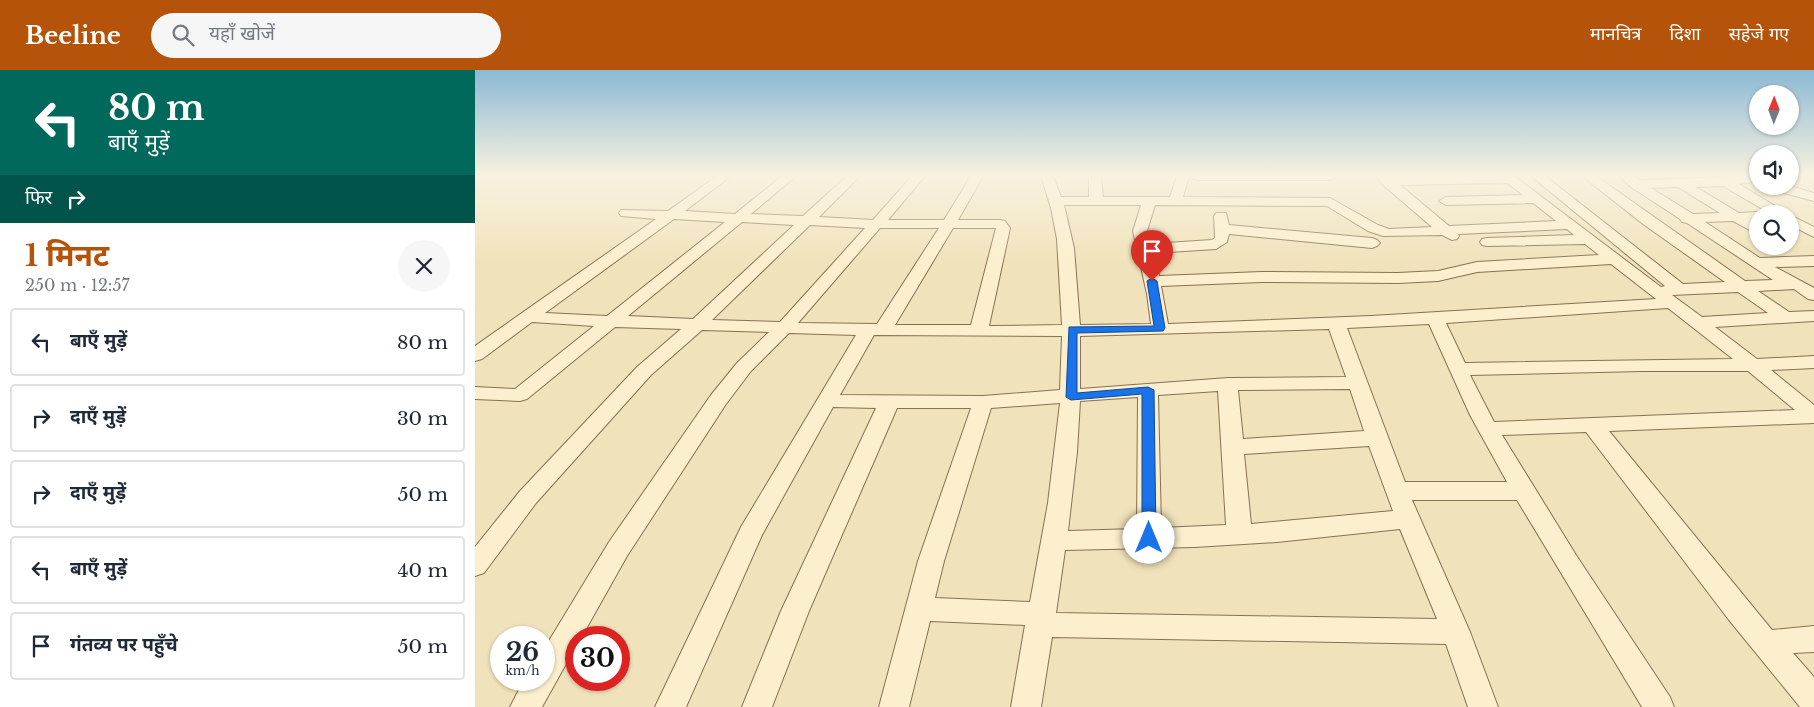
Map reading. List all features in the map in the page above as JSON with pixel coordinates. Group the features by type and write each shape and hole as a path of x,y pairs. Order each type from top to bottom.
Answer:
{"street":[{"path":"475,355 684,206"},
{"path":"475,393 520,394 753,206"},
{"path":"475,566 528,497 603,413 644,371 698,324 824,206"},
{"path":"555,656 618,549 718,400 744,367 785,327 893,206"},
{"path":"670,707 750,534 827,401 875,329 911,287 959,206"},
{"path":"1026,707 1053,541 1071,397 1072,330 1067,253 1061,217 1057,206"},
{"path":"1148,206 1140,231 1152,281 1160,328"},
{"path":"1144,249 1216,244 1222,238 1220,206"},
{"path":"1336,206 1373,228 1387,233 1569,225"},
{"path":"1417,206 1458,241 1468,243 1587,239"},
{"path":"1545,206 1655,290 1676,296"},
{"path":"1489,429 1814,416 1806,402 1754,366 1697,322 1676,296 1571,206"},
{"path":"1627,206 1786,318"},
{"path":"1671,206 1791,284"},
{"path":"1717,206 1749,225"},
{"path":"626,213 877,224 997,223 1003,226 979,330"},
{"path":"1648,221 1749,216"},
{"path":"1799,224 1814,233"},
{"path":"1222,228 1371,243"},
{"path":"1799,255 1811,261"},
{"path":"1152,281 1262,277 1428,276 1477,268 1614,259"},
{"path":"1757,263 1811,261"},
{"path":"528,317 785,327 1072,330 1336,323 1435,318 1676,296 1741,287 1791,284 1797,284 1814,295"},
{"path":"1697,322 1814,316"},
{"path":"1435,318 1489,429 1524,491 1554,542 1659,707"},
{"path":"1336,323 1396,491 1456,632 1483,707"},
{"path":"1459,369 1642,365 1754,366 1814,362"},
{"path":"827,401 983,402 1228,384 1358,383"},
{"path":"1228,384 1239,534"},
{"path":"1148,390 1149,538"},
{"path":"757,707 795,611 889,402"},
{"path":"894,707 931,561 983,402"},
{"path":"1592,425 1739,612 1814,700"},
{"path":"1232,447 1376,438"},
{"path":"1396,491 1524,491"},
{"path":"1053,541 1239,534 1408,519"},
{"path":"919,609 1040,620 1456,632"},
{"path":"1765,643 1814,639"},
{"path":"525,707 534,691"}],"route":[{"path":"1149,538 1148,390 1071,397 1072,330 1160,328 1152,281"}]}
